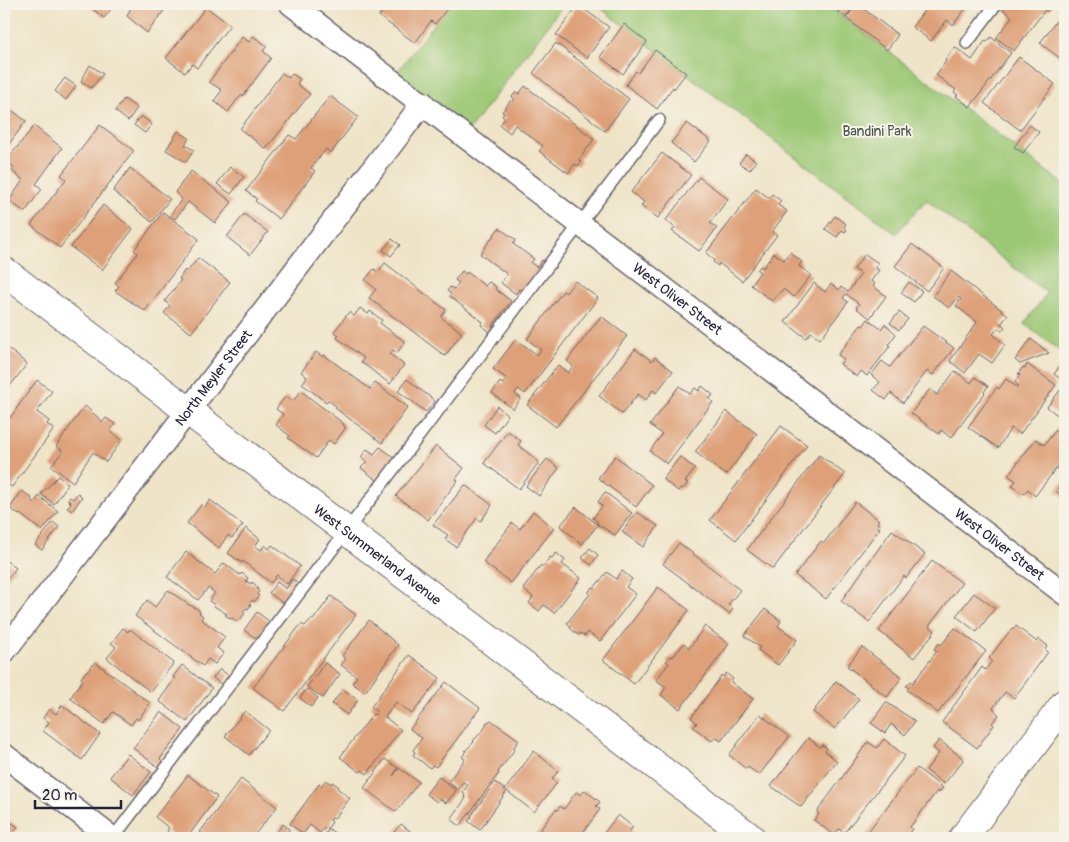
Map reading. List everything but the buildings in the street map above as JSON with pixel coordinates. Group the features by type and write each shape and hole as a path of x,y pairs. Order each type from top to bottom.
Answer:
{"main road":[{"name":"West Summerland Avenue","path":"4,271 751,838"},
{"path":"963,838 1065,704"}],"street":[{"name":"West Oliver Street","path":"291,4 1065,594"},
{"name":"North Meyler Street","path":"4,652 423,104"},
{"path":"4,755 113,838"}],"lane":[{"path":"966,43 996,4"},
{"path":"113,838 659,120"}],"green space":[{"path":"449,4 564,4 467,133 394,76"},
{"name":"Bandini Park","path":"595,4 826,4 1065,185 1065,355 1024,324 1047,293 926,200 896,234"}]}
